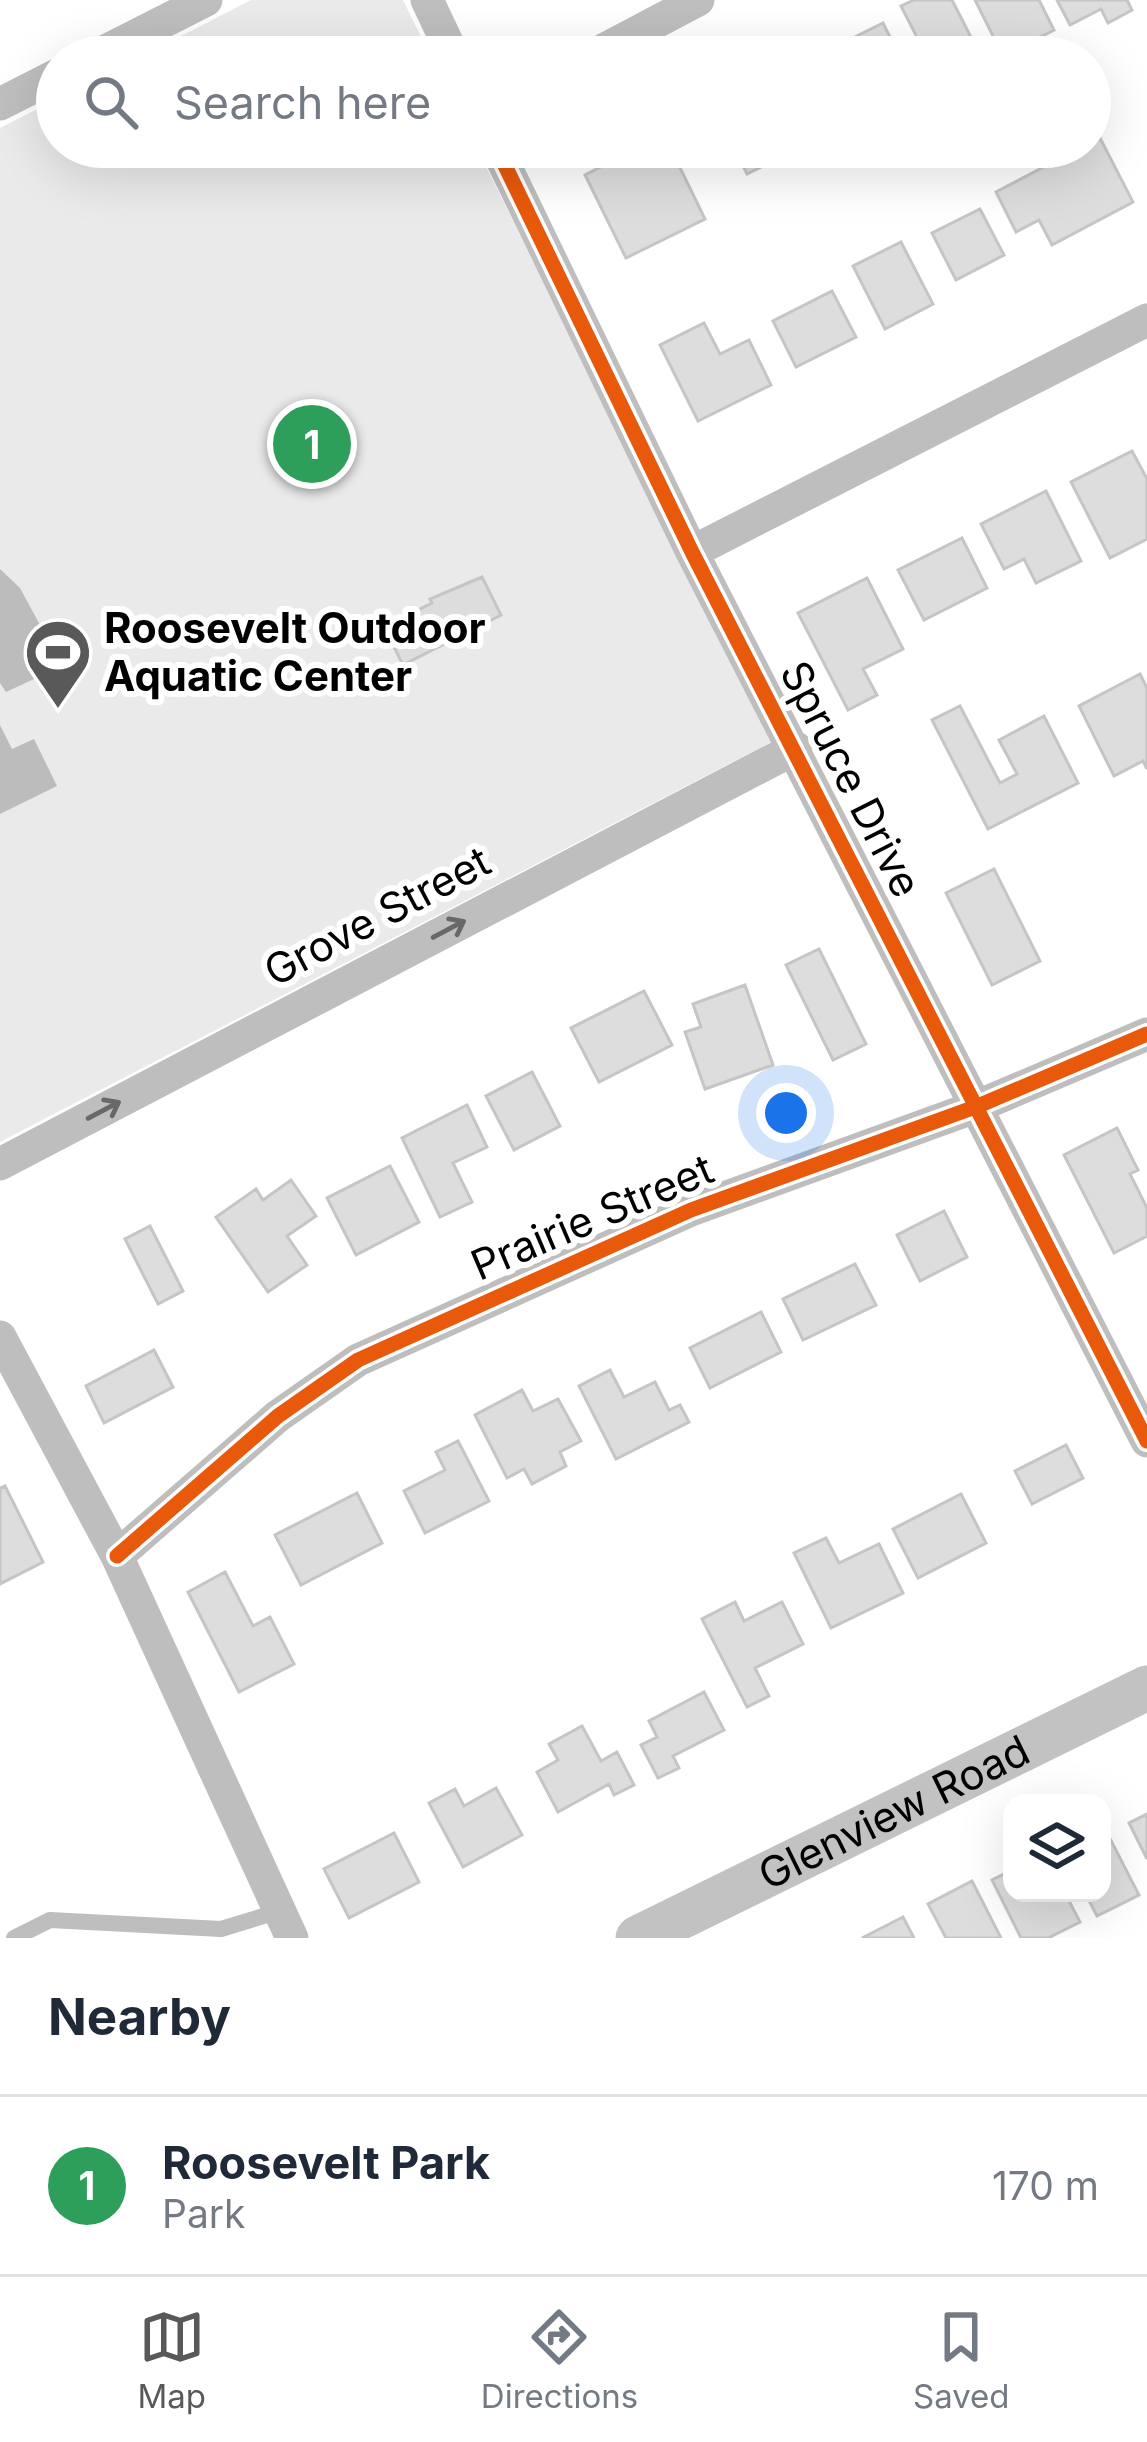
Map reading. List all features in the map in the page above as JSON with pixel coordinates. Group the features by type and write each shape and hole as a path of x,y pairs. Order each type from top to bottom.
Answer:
{"main road":[{"name":"Glenview Road","path":"638,1938 1147,1688"}],"street":[{"path":"135,36 206,0"},
{"path":"427,0 444,36"},
{"path":"630,36 698,0"},
{"path":"0,104 36,86"},
{"name":"Spruce Drive","path":"506,168 692,552 1147,1441"},
{"path":"692,552 1147,320"},
{"name":"Grove Street","path":"0,1164 796,748"},
{"name":"Prairie Street","path":"117,1556 278,1416 358,1360 691,1210 978,1106 1147,1034"},
{"path":"0,1337 10,1387 117,1556 286,1925"}],"lane":[{"path":"14,1938 50,1920 221,1929 286,1925"},
{"path":"50,1920 58,1938"}],"shaded area":[{"path":"251,0 403,0 421,36 181,36"},
{"path":"36,110 36,168 486,168 773,741 0,1142 0,128"},
{"path":"0,569 20,588 53,649 45,674 6,692 0,683"},
{"path":"0,725 12,749 34,739 57,786 0,814"}],"building":[{"path":"914,0 952,0 970,36 916,36 901,6"},
{"path":"975,0 1039,0 1054,30 1042,36 993,36"},
{"path":"1057,0 1127,0 1132,10 1108,23 1101,9 1070,25"},
{"path":"883,23 890,36 857,36"},
{"path":"1111,159 1133,202 1052,245 1039,220 1016,232 996,192 1042,168 1111,168"},
{"path":"599,168 680,168 705,219 626,258 585,175"},
{"path":"980,209 1004,255 956,280 932,233"},
{"path":"901,242 933,304 885,329 853,266"},
{"path":"832,291 856,337 796,367 773,321"},
{"path":"704,323 720,354 749,340 771,385 698,421 660,345"},
{"path":"1132,451 1147,479 1147,539 1110,558 1071,482"},
{"path":"1046,491 1081,561 1036,583 1024,559 1004,569 981,524"},
{"path":"962,538 987,588 924,620 898,570"},
{"path":"482,577 501,615 403,665 384,627 432,603 430,599"},
{"path":"867,578 903,649 863,669 877,695 848,710 798,613"},
{"path":"1140,674 1147,688 1147,769 1143,761 1114,776 1079,706"},
{"path":"960,706 1000,783 1017,774 999,740 1044,716 1078,783 988,829 932,720"},
{"path":"994,869 1040,961 992,985 946,893"},
{"path":"819,949 866,1044 833,1060 786,965"},
{"path":"745,985 773,1065 705,1089 685,1032 701,1027 693,1004"},
{"path":"644,991 672,1045 599,1082 571,1028"},
{"path":"532,1072 560,1126 514,1150 486,1096"},
{"path":"467,1105 487,1147 453,1163 472,1202 440,1217 402,1138"},
{"path":"1117,1128 1138,1170 1130,1174 1147,1208 1147,1236 1114,1253 1064,1155"},
{"path":"390,1166 419,1222 356,1255 327,1198"},
{"path":"291,1180 316,1216 287,1236 307,1265 268,1292 216,1217 256,1189 263,1200"},
{"path":"944,1211 967,1257 920,1281 897,1235"},
{"path":"150,1226 183,1291 158,1304 125,1239"},
{"path":"855,1264 876,1305 803,1340 783,1299"},
{"path":"761,1312 781,1352 710,1388 690,1348"},
{"path":"154,1350 173,1387 104,1423 86,1386"},
{"path":"610,1370 624,1397 655,1382 669,1410 680,1405 689,1422 616,1459 579,1386"},
{"path":"522,1390 533,1411 558,1399 581,1441 560,1452 566,1466 532,1484 524,1469 507,1478 475,1415"},
{"path":"458,1441 489,1501 425,1533 404,1491 445,1470 436,1452"},
{"path":"1066,1445 1083,1478 1032,1504 1015,1471"},
{"path":"5,1486 43,1562 0,1584 0,1488"},
{"path":"357,1493 382,1543 301,1585 275,1535"},
{"path":"961,1494 986,1543 918,1578 893,1529"},
{"path":"826,1538 839,1563 879,1544 903,1593 831,1628 794,1553"},
{"path":"225,1572 253,1626 270,1617 294,1664 239,1692 188,1592"},
{"path":"735,1602 744,1621 782,1602 803,1644 755,1668 769,1696 747,1707 702,1619"},
{"path":"704,1692 724,1730 673,1756 679,1768 658,1778 641,1745 657,1737 649,1721"},
{"path":"582,1726 601,1761 617,1752 634,1785 614,1795 609,1784 558,1812 537,1772 558,1760 549,1744"},
{"path":"496,1788 522,1835 463,1867 429,1803 455,1789 464,1806"},
{"path":"1147,1814 1147,1859 1129,1823"},
{"path":"394,1833 419,1882 349,1918 324,1869"},
{"path":"1111,1841 1139,1895 1097,1916 1090,1902 1111,1902"},
{"path":"1003,1874 1003,1902 992,1880"},
{"path":"972,1881 1001,1938 946,1938 928,1904"},
{"path":"1003,1902 1070,1902 1080,1922 1048,1938 1021,1938"},
{"path":"903,1917 914,1938 862,1938"}],"cycle path":[{"path":"506,168 692,552 1147,1441"},
{"path":"117,1556 278,1416 358,1360 691,1210 978,1106 1147,1034"}],"place":[{"name":"Roosevelt Park","path":"312,444"},
{"name":"Roosevelt Outdoor Aquatic Center","path":"58,711"}]}
